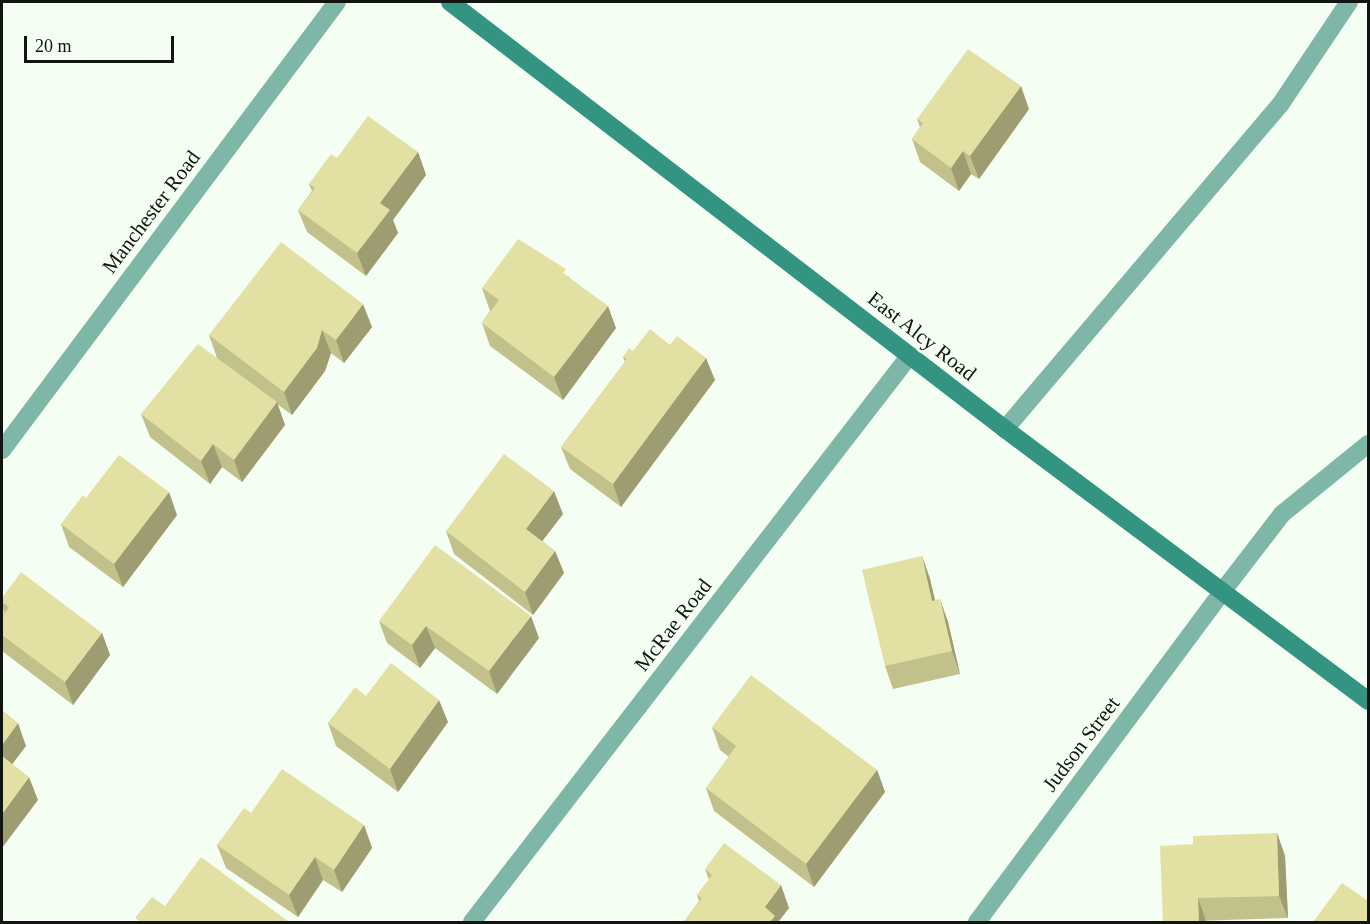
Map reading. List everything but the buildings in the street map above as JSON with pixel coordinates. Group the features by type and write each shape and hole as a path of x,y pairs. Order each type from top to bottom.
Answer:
{"street":[{"name":"Manchester Road","path":"2,450 337,2"},
{"name":"East Alcy Road","path":"450,2 1005,429 1368,701"},
{"path":"1005,429 1280,105 1349,2"},
{"name":"McRae Road","path":"472,922 910,355"},
{"name":"Judson Street","path":"977,922 1282,514 1368,444"}]}
